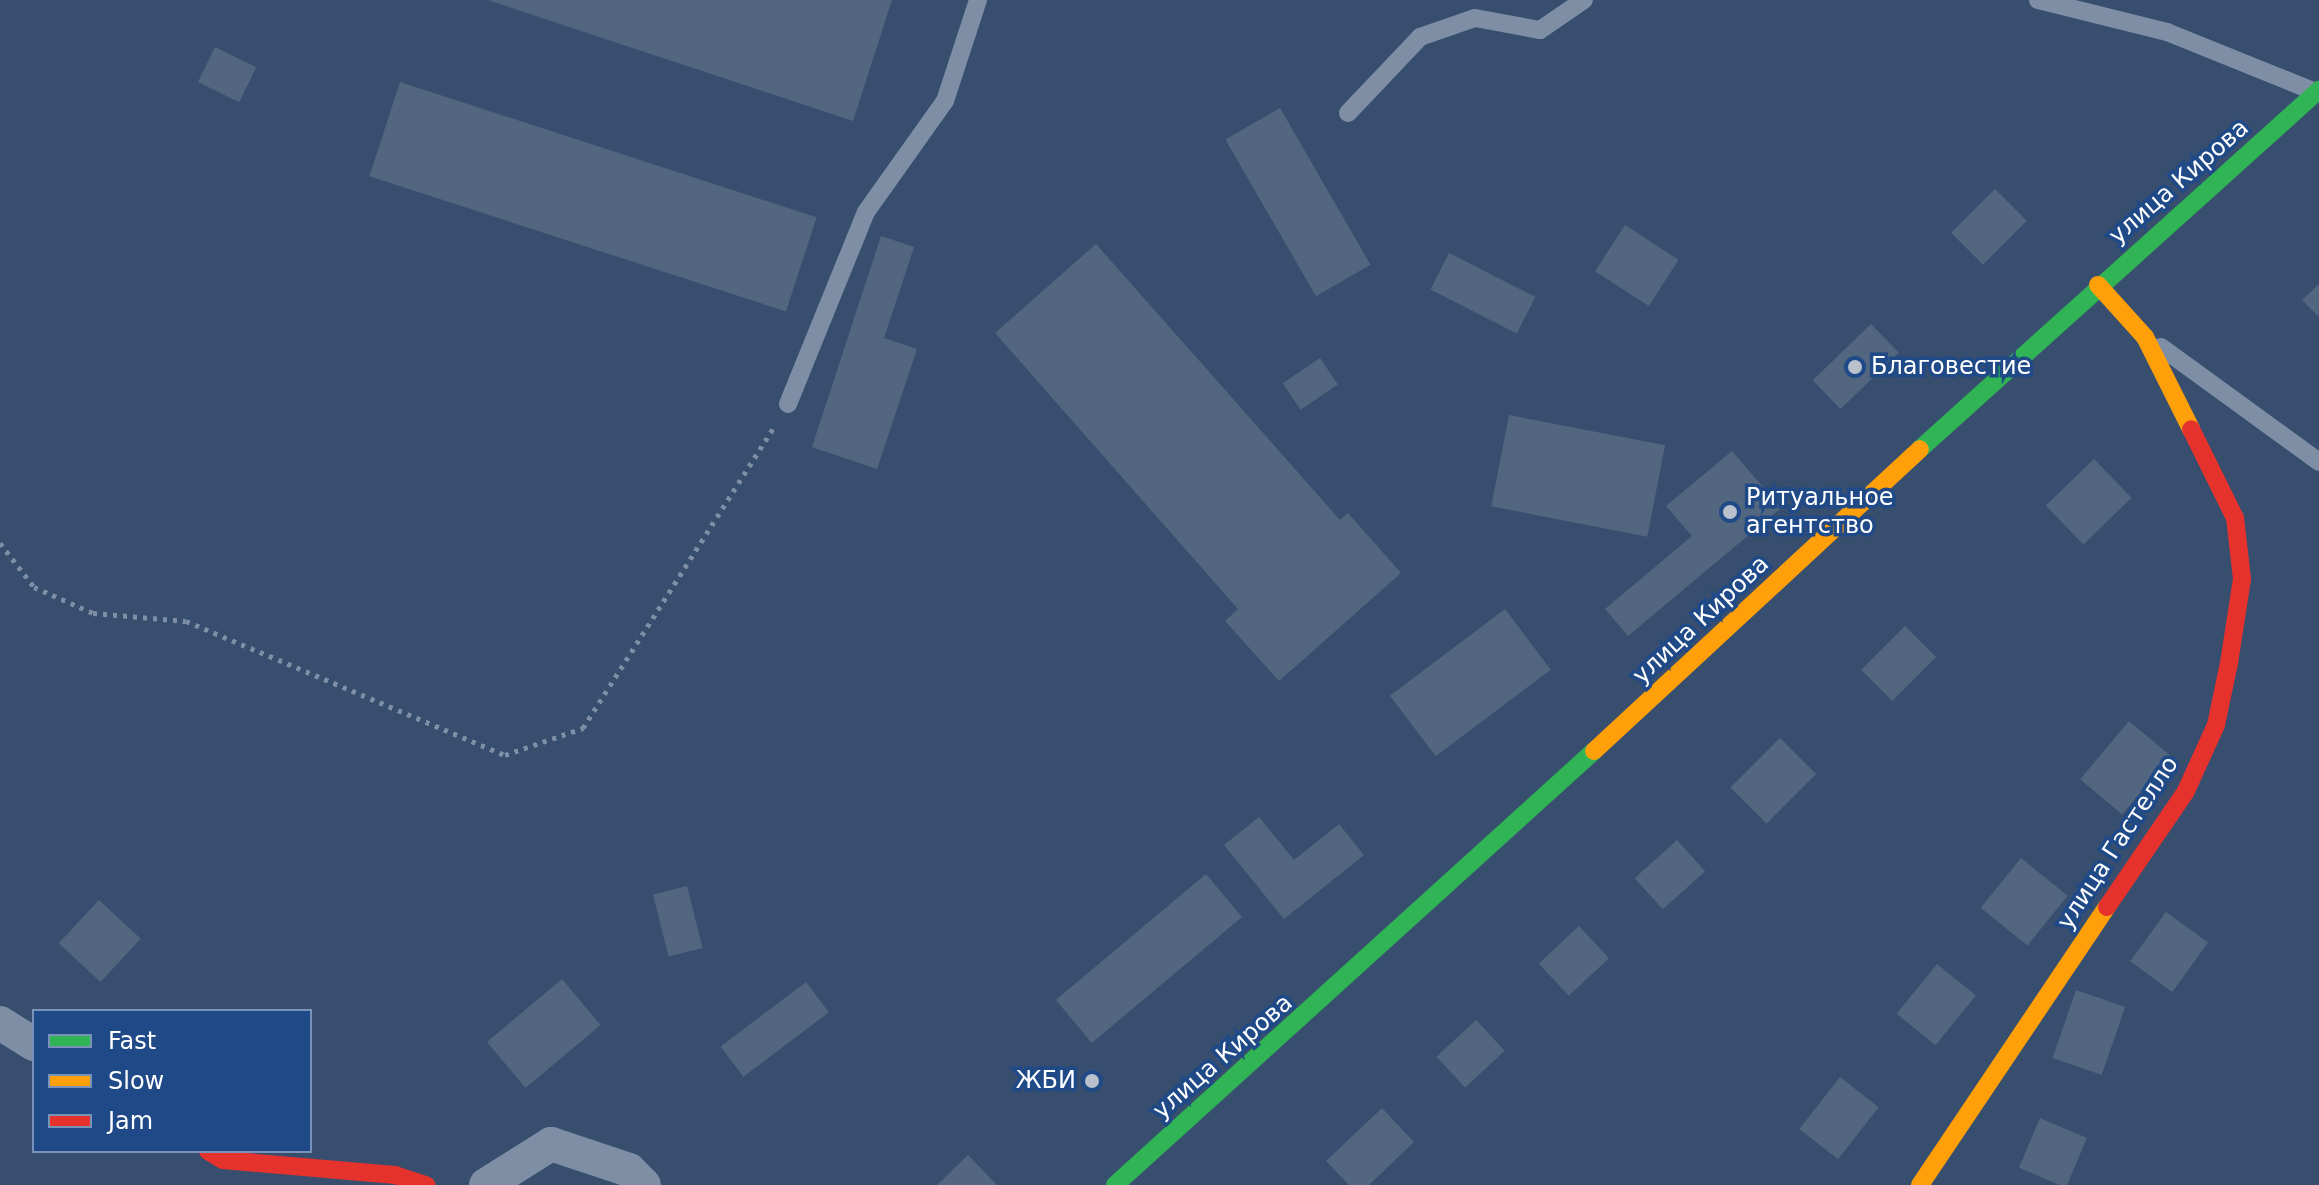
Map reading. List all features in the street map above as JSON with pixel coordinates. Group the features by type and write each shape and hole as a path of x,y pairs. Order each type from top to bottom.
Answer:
{"street":[{"name":"улица Кирова","path":"1115,1185 1346,981 2098,285 2318,91"},
{"name":"улица Гастелло","path":"1920,1185 2186,791 2216,725 2242,579 2235,518 2145,337 2098,285"},
{"path":"0,1023 32,1043"},
{"path":"486,1185 551,1144 629,1170 644,1185"},
{"path":"211,1153 223,1160 395,1175 426,1185"}],"lane":[{"path":"788,404 866,212 945,101 978,0"},
{"path":"1348,113 1420,37 1475,18 1540,30 1584,0"},
{"path":"2038,0 2167,32 2318,91"},
{"path":"2145,337 2319,462"}],"path":[{"path":"0,543 34,587 93,613 186,621 505,755 583,728 788,404"}],"building":[{"path":"488,0 892,0 853,121"},
{"path":"215,47 256,67 239,102 198,82"},
{"path":"400,82 817,217 786,312 369,176"},
{"path":"1280,108 1370,265 1316,296 1225,140"},
{"path":"1995,189 2027,221 1983,265 1951,233"},
{"path":"1625,225 1679,260 1649,306 1595,271"},
{"path":"881,236 914,247 884,338 917,349 877,469 812,447"},
{"path":"1096,244 1340,520 1348,513 1401,573 1279,681 1225,621 1238,609 995,333"},
{"path":"1449,253 1535,297 1517,334 1430,290"},
{"path":"2319,284 2319,317 2302,300"},
{"name":"Благовестие","path":"1871,324 1899,353 1841,409 1813,380"},
{"path":"1320,358 1338,385 1301,410 1283,383"},
{"path":"1509,415 1665,445 1647,537 1491,506"},
{"path":"1732,451 1781,508 1628,636 1605,609 1692,536 1666,506"},
{"path":"2094,459 2132,498 2083,544 2046,506"},
{"path":"1505,609 1551,670 1436,756 1390,696"},
{"path":"1905,626 1936,657 1892,701 1861,670"},
{"path":"2129,721 2171,756 2122,815 2080,779"},
{"path":"1780,738 1816,774 1767,824 1731,787"},
{"path":"1259,817 1294,860 1339,824 1364,855 1284,919 1224,845"},
{"path":"1677,840 1705,871 1663,909 1635,878"},
{"path":"2021,858 2068,896 2027,945 1981,908"},
{"path":"1206,874 1242,917 1092,1043 1056,1000"},
{"path":"687,886 702,948 669,957 653,894"},
{"path":"99,900 141,939 100,982 59,943"},
{"path":"2166,912 2208,943 2172,992 2130,961"},
{"path":"1579,926 1609,958 1569,996 1539,964"},
{"path":"1937,964 1976,995 1936,1045 1897,1014"},
{"path":"562,979 601,1025 525,1088 487,1042"},
{"path":"806,982 829,1012 743,1077 721,1046"},
{"path":"2076,990 2125,1007 2102,1075 2053,1058"},
{"path":"1476,1020 1505,1051 1465,1088 1437,1057"},
{"path":"1840,1077 1879,1107 1838,1159 1799,1129"},
{"path":"1382,1108 1414,1142 1369,1185 1349,1185 1326,1161"},
{"path":"2040,1118 2087,1138 2067,1185 2060,1185 2019,1168"},
{"path":"968,1155 997,1185 937,1185"}],"traffic: fast":[{"path":"1920,449 2319,90"},
{"path":"1115,1185 1594,751"}],"traffic: slow":[{"path":"2098,285 2145,337 2191,429"},
{"path":"1594,751 1920,449"},
{"path":"1920,1185 2107,907"}],"traffic: jam":[{"path":"2107,907 2186,791 2216,725 2229,663 2242,579 2235,518 2191,429"},
{"path":"211,1153 223,1160 395,1175 426,1185"}],"place":[{"name":"Благовестие","path":"1855,367"},
{"name":"Ритуальное агентство","path":"1730,512"},
{"name":"ЖБИ","path":"1092,1081"}]}
